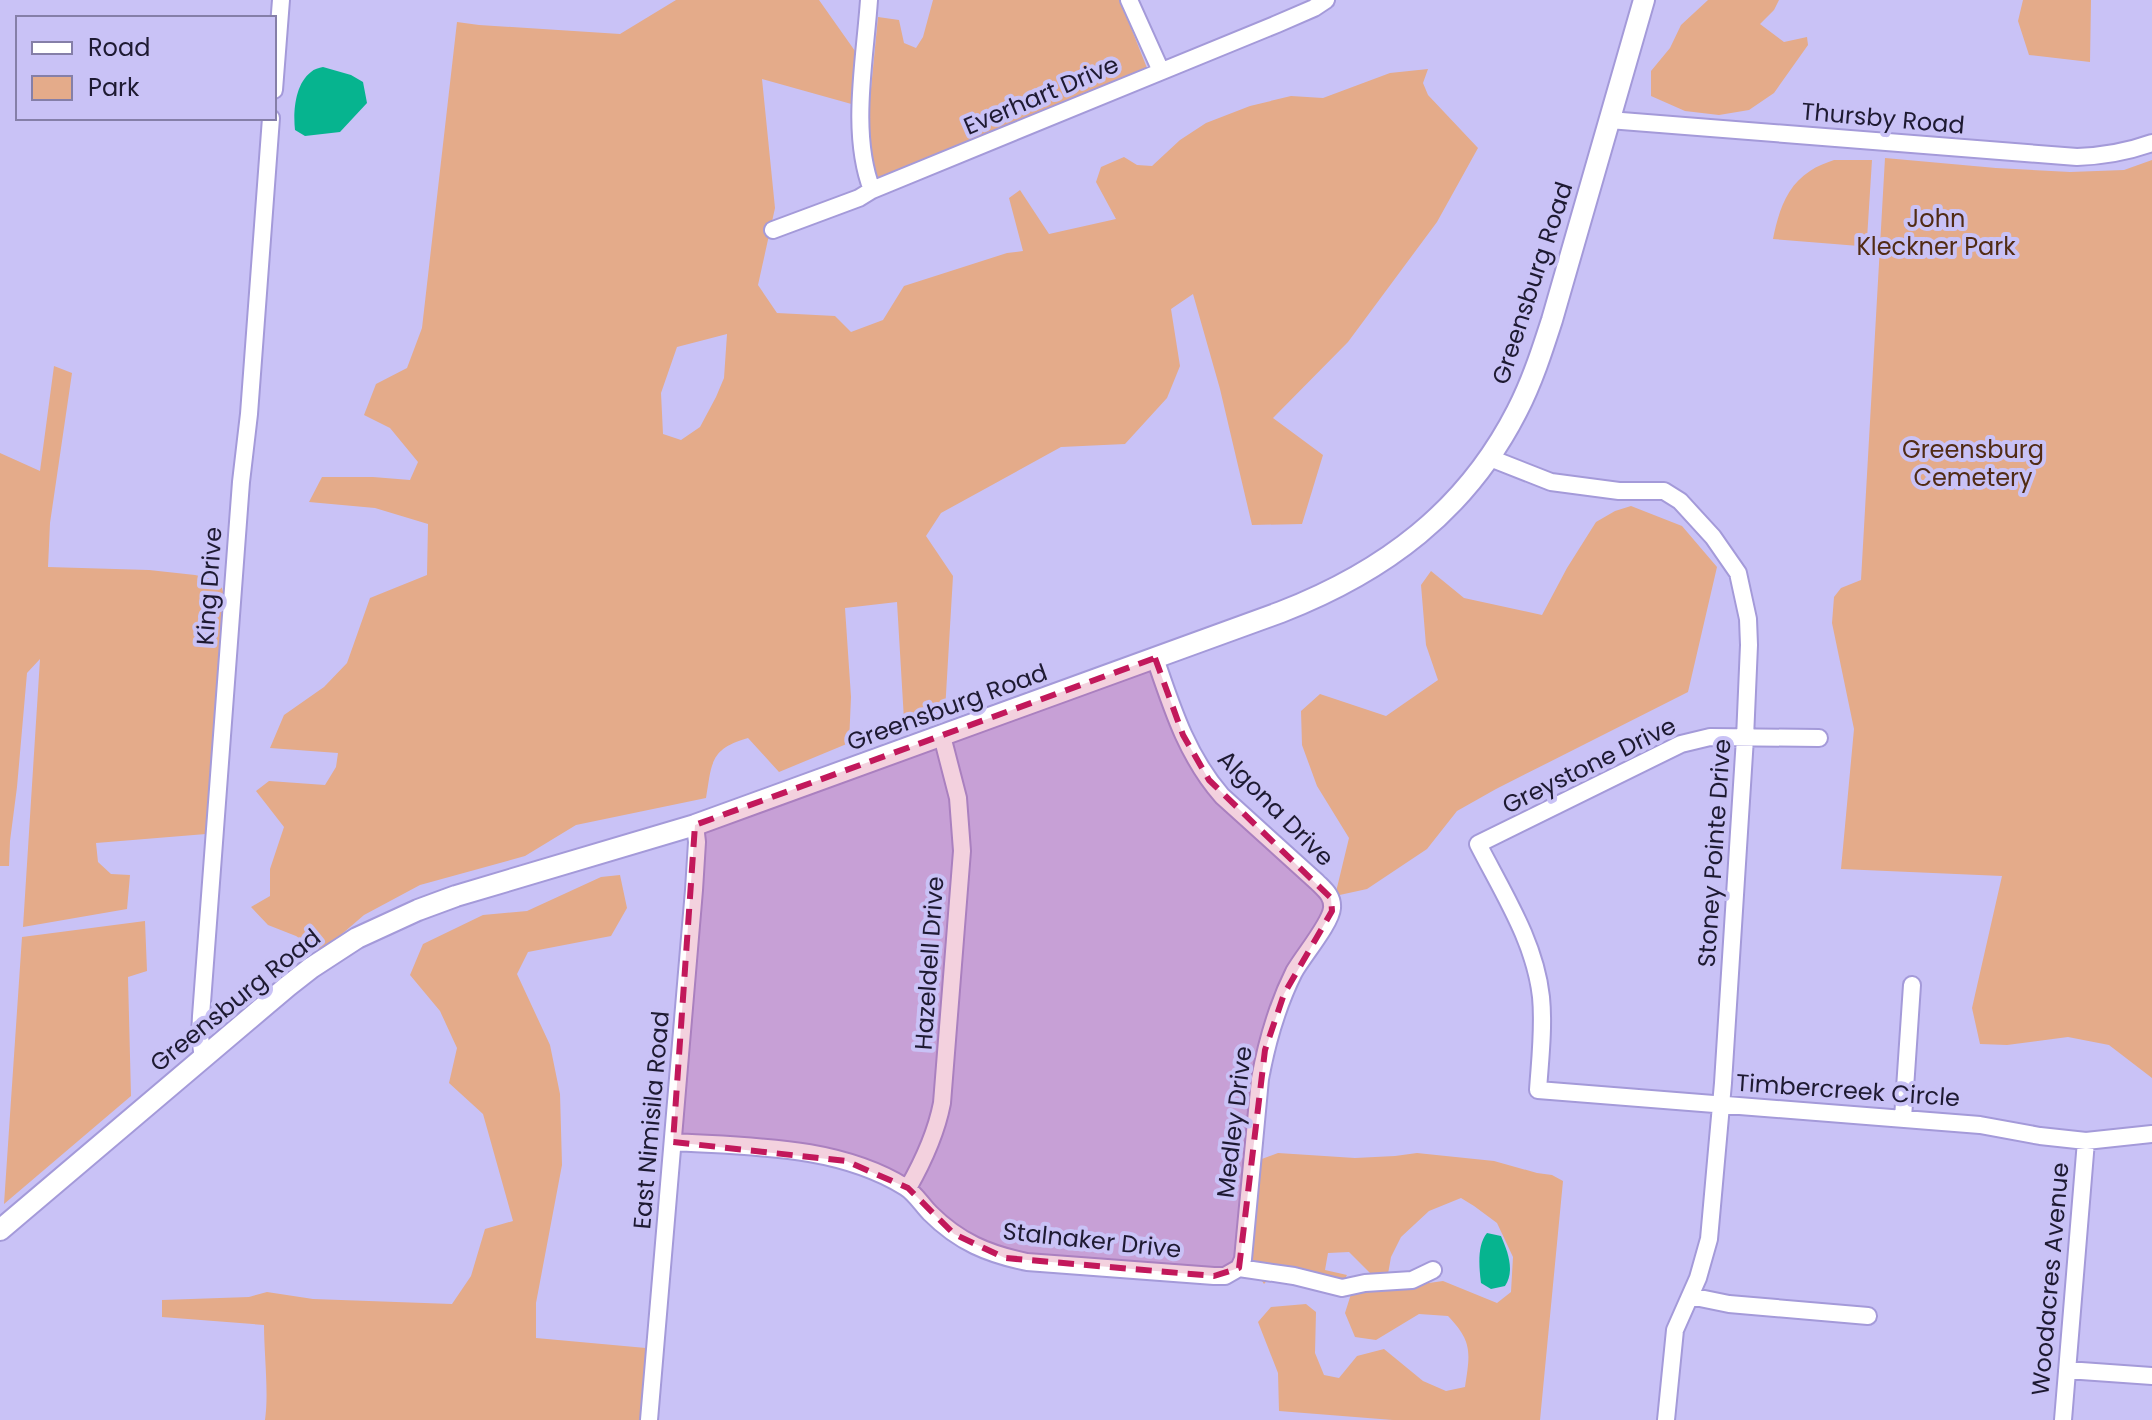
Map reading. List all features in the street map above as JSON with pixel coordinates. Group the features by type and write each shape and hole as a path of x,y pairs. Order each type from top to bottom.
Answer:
{"main road":[{"name":"Greensburg Road","path":"0,1230 311,968 387,923 456,896 695,825 1316,599 1408,544 1461,494 1490,458 1517,412 1535,371 1644,0"}],"street":[{"path":"276,64 281,0"},
{"path":"869,0 861,114 865,167 872,190"},
{"path":"1129,0 1161,71"},
{"name":"Everhart Drive","path":"773,230 859,198 1277,24 1326,0"},
{"name":"King Drive","path":"203,1058 200,1037 205,957 271,120"},
{"name":"Thursby Road","path":"1609,120 2065,156 2112,154 2152,143"},
{"name":"Stoney Pointe Drive","path":"1490,458 1551,482 1619,491 1664,491 1680,501 1697,519 1738,573 1748,619 1745,738 1709,1239 1698,1278 1675,1330 1666,1420"},
{"name":"Algona Drive","path":"1155,658 1189,750 1209,780 1222,796 1317,882 1332,901"},
{"name":"Hazeldell Drive","path":"908,1188 936,1132 942,1103 954,960 962,851 961,821 942,736"},
{"name":"Greystone Drive","path":"1538,1090 1541,999 1536,969 1526,938 1478,844 1681,744 1710,737 1819,738"},
{"name":"East Nimisila Road","path":"649,1420 694,890 695,825"},
{"name":"Medley Drive","path":"1239,1268 1243,1259 1265,1050 1284,994 1296,969 1328,920 1332,901"},
{"path":"1903,1118 1912,985"},
{"name":"Timbercreek Circle","path":"1538,1090 1980,1125 2086,1141 2152,1134"},
{"name":"Woodacres Avenue","path":"2063,1420 2086,1141"},
{"name":"Stalnaker Drive","path":"673,1142 824,1155 868,1169 908,1188 954,1234 1005,1258 1214,1276 1225,1276 1239,1268 1294,1276 1342,1288 1412,1280 1433,1270"},
{"path":"1690,1296 1729,1304 1868,1316"},
{"path":"2067,1370 2152,1376"}],"highlighted area":[{"path":"1155,658 1183,735 1209,780 1331,898 1332,911 1284,994 1265,1050 1239,1268 1214,1276 1005,1258 954,1234 908,1188 846,1161 673,1142 695,825"}],"green space":[{"path":"676,0 819,0 855,51 855,105 762,79 775,208 758,285 777,313 835,316 851,332 883,320 904,286 1007,253 1023,251 1009,198 1020,190 1049,234 1116,219 1096,182 1101,167 1124,157 1137,165 1152,166 1180,140 1206,123 1250,106 1291,96 1323,98 1390,73 1428,69 1423,83 1428,95 1478,148 1437,222 1348,342 1273,418 1323,455 1302,524 1252,525 1220,389 1193,294 1171,309 1180,366 1167,398 1125,444 1061,447 941,513 926,536 953,576 945,711 904,720 897,602 845,608 851,697 849,743 779,772 748,738 736,742 726,747 715,759 706,798 576,825 525,856 420,885 364,915 321,952 296,936 268,925 251,907 270,896 270,869 284,827 256,791 269,781 325,785 336,767 338,753 270,748 284,715 324,687 347,663 370,598 427,575 428,524 375,508 309,502 322,477 410,480 418,462 390,428 364,415 376,384 407,368 422,328 457,22 620,34","holes":["727,334 724,378 700,427 681,440 663,434 661,393 677,347"]},
{"path":"933,0 1120,0 1147,68 879,182 869,158 868,120 878,17 899,20 904,43 916,48 923,37"},
{"path":"1708,0 1779,0 1760,24 1784,42 1807,37 1808,45 1774,93 1749,110 1719,115 1685,111 1651,96 1651,71 1670,48 1681,25"},
{"path":"2023,0 2091,0 2090,62 2029,55 2018,21"},
{"path":"1885,158 2070,172 2124,170 2152,160 2152,1078 2109,1045 2068,1037 2007,1045 1980,1044 1972,1008 2002,876 1841,869 1854,729 1832,623 1834,597 1841,588 1861,580"},
{"path":"1834,160 1872,160 1867,239 1859,246 1773,239 1781,210 1795,184 1813,169"},
{"path":"54,366 72,373 50,523 48,567 149,570 195,575 208,578 222,588 225,599 206,834 96,843 98,862 111,874 130,875 127,909 23,927 40,659 27,673 9,866 0,866 0,453 40,471"},
{"path":"1631,506 1682,526 1717,567 1688,692 1457,811 1427,849 1367,889 1335,896 1349,838 1317,786 1302,745 1301,711 1320,694 1386,716 1438,680 1426,645 1421,585 1431,571 1464,598 1542,615 1596,522"},
{"path":"620,875 627,908 611,936 528,952 517,974 550,1045 560,1094 562,1165 536,1303 536,1338 646,1348 640,1420 265,1420 264,1325 162,1317 162,1300 249,1297 267,1292 313,1299 452,1304 471,1276 485,1229 513,1221 483,1114 449,1083 457,1048 440,1011 410,975 423,944 483,915 527,911 601,877"},
{"path":"145,921 147,971 128,977 131,1096 4,1204 22,937"},
{"path":"1278,1153 1355,1158 1417,1153 1494,1161 1552,1175 1563,1181 1540,1420 1393,1420 1279,1411 1278,1373 1258,1322 1271,1307 1306,1304 1316,1312 1315,1353 1324,1375 1339,1378 1357,1356 1384,1349 1423,1381 1446,1391 1465,1387 1468,1356 1462,1333 1448,1316 1419,1314 1376,1340 1355,1337 1345,1313 1351,1294 1443,1281 1497,1303 1511,1292 1513,1257 1497,1223 1461,1198 1429,1211 1401,1237 1391,1257 1388,1274 1371,1274 1349,1252 1328,1253 1325,1270 1347,1275 1343,1282 1276,1271 1264,1284 1247,1258 1259,1160"}],"shaded area":[{"path":"323,67 363,82 367,103 340,132 305,136 295,130 296,99 306,77"},
{"path":"1487,1233 1501,1236 1510,1268 1505,1286 1491,1289 1481,1283 1480,1270 1480,1250"}],"park label":[{"name":"John Kleckner Park","path":"1936,232"},
{"name":"Greensburg Cemetery","path":"1973,463"}]}
